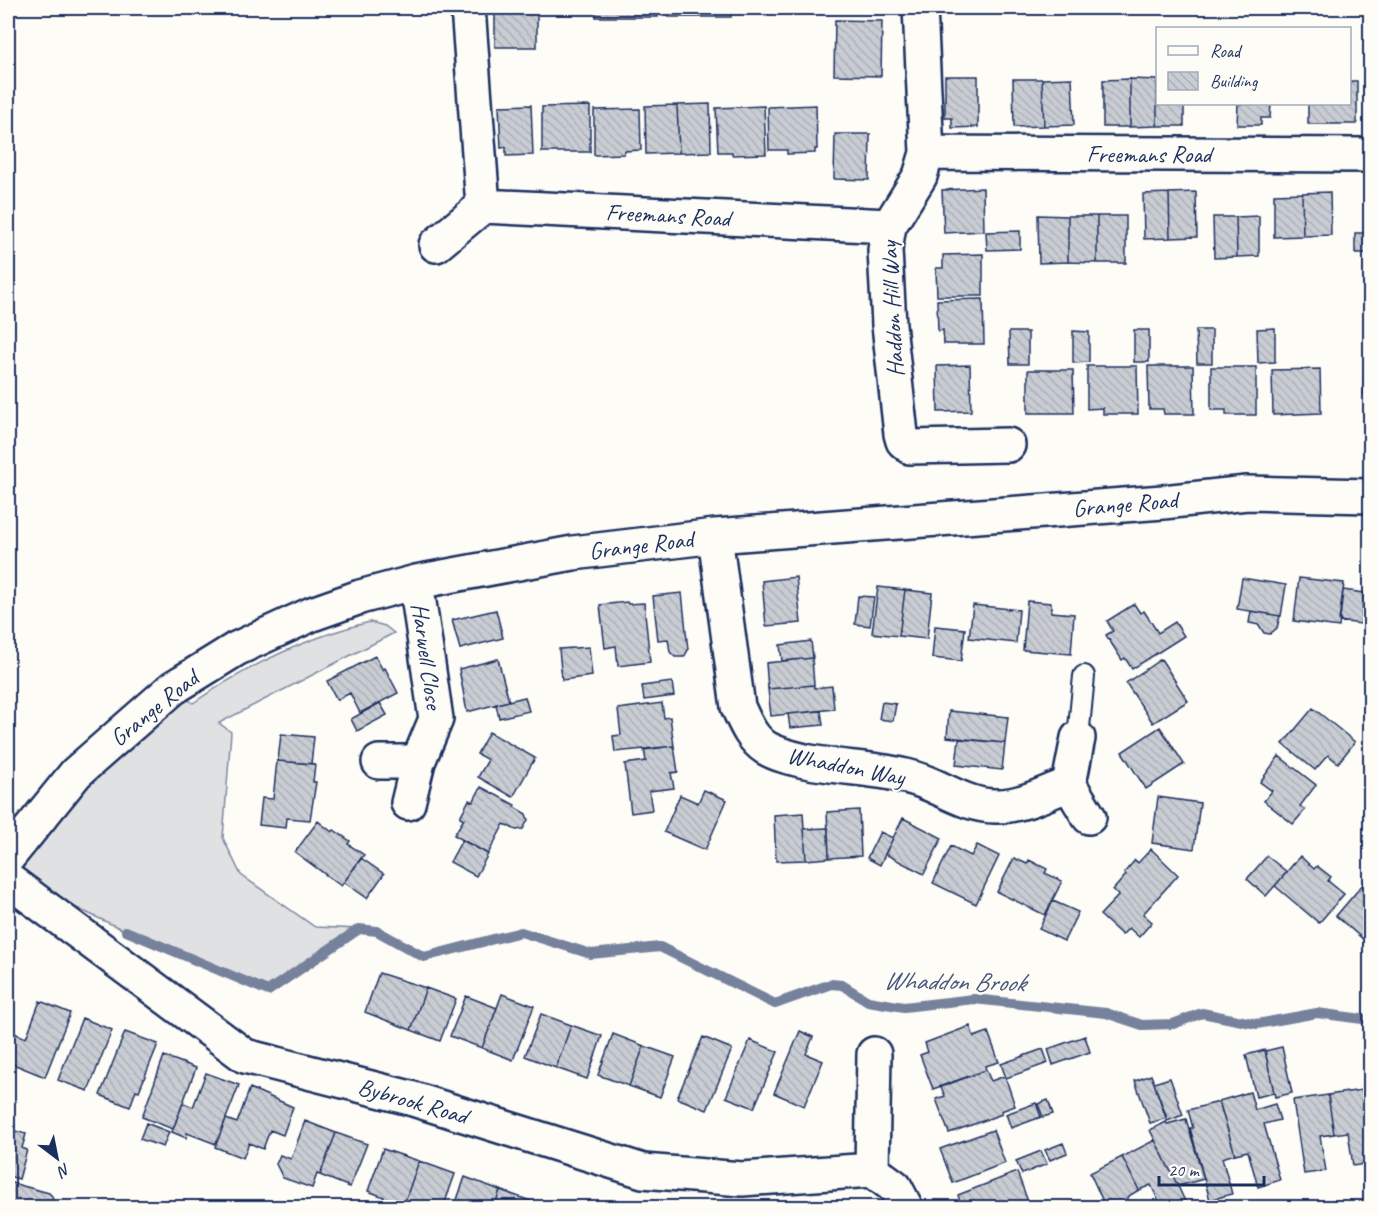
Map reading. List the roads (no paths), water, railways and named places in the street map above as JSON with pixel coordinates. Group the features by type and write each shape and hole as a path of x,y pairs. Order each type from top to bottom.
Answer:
{"street":[{"path":"436,245 483,206 468,8"},
{"name":"Haddon Hill Way","path":"920,8 927,153 920,177 889,226 885,250 889,326 903,441 910,447 1008,445"},
{"name":"Freemans Road","path":"927,153 1371,155"},
{"name":"Freemans Road","path":"483,206 889,226"},
{"name":"Grange Road","path":"8,857 76,773 173,688 236,649 312,614 360,597 416,582 573,552 715,536 1163,502 1247,493 1371,496"},
{"name":"Whaddon Way","path":"715,536 738,707 749,731 766,747 786,757 922,781 969,801 996,807 1027,801 1069,784"},
{"name":"Harwell Close","path":"408,803 418,762 436,719 416,582"},
{"path":"1078,738 1069,784 1089,817"},
{"path":"379,762 418,762"},
{"name":"Bybrook Road","path":"8,880 245,1056 410,1098 643,1171 742,1179 872,1170"},
{"path":"874,1054 872,1170 895,1187 906,1208"}],"lane":[{"path":"1078,738 1084,676"}],"waterway":[{"name":"Whaddon Brook","path":"126,931 268,991 359,929 377,931 424,957 521,932 591,954 660,947 775,1004 831,984 842,985 868,1001 904,1007 974,999 1106,1013 1142,1025 1173,1024 1202,1013 1257,1024 1317,1013 1370,1020"}]}
